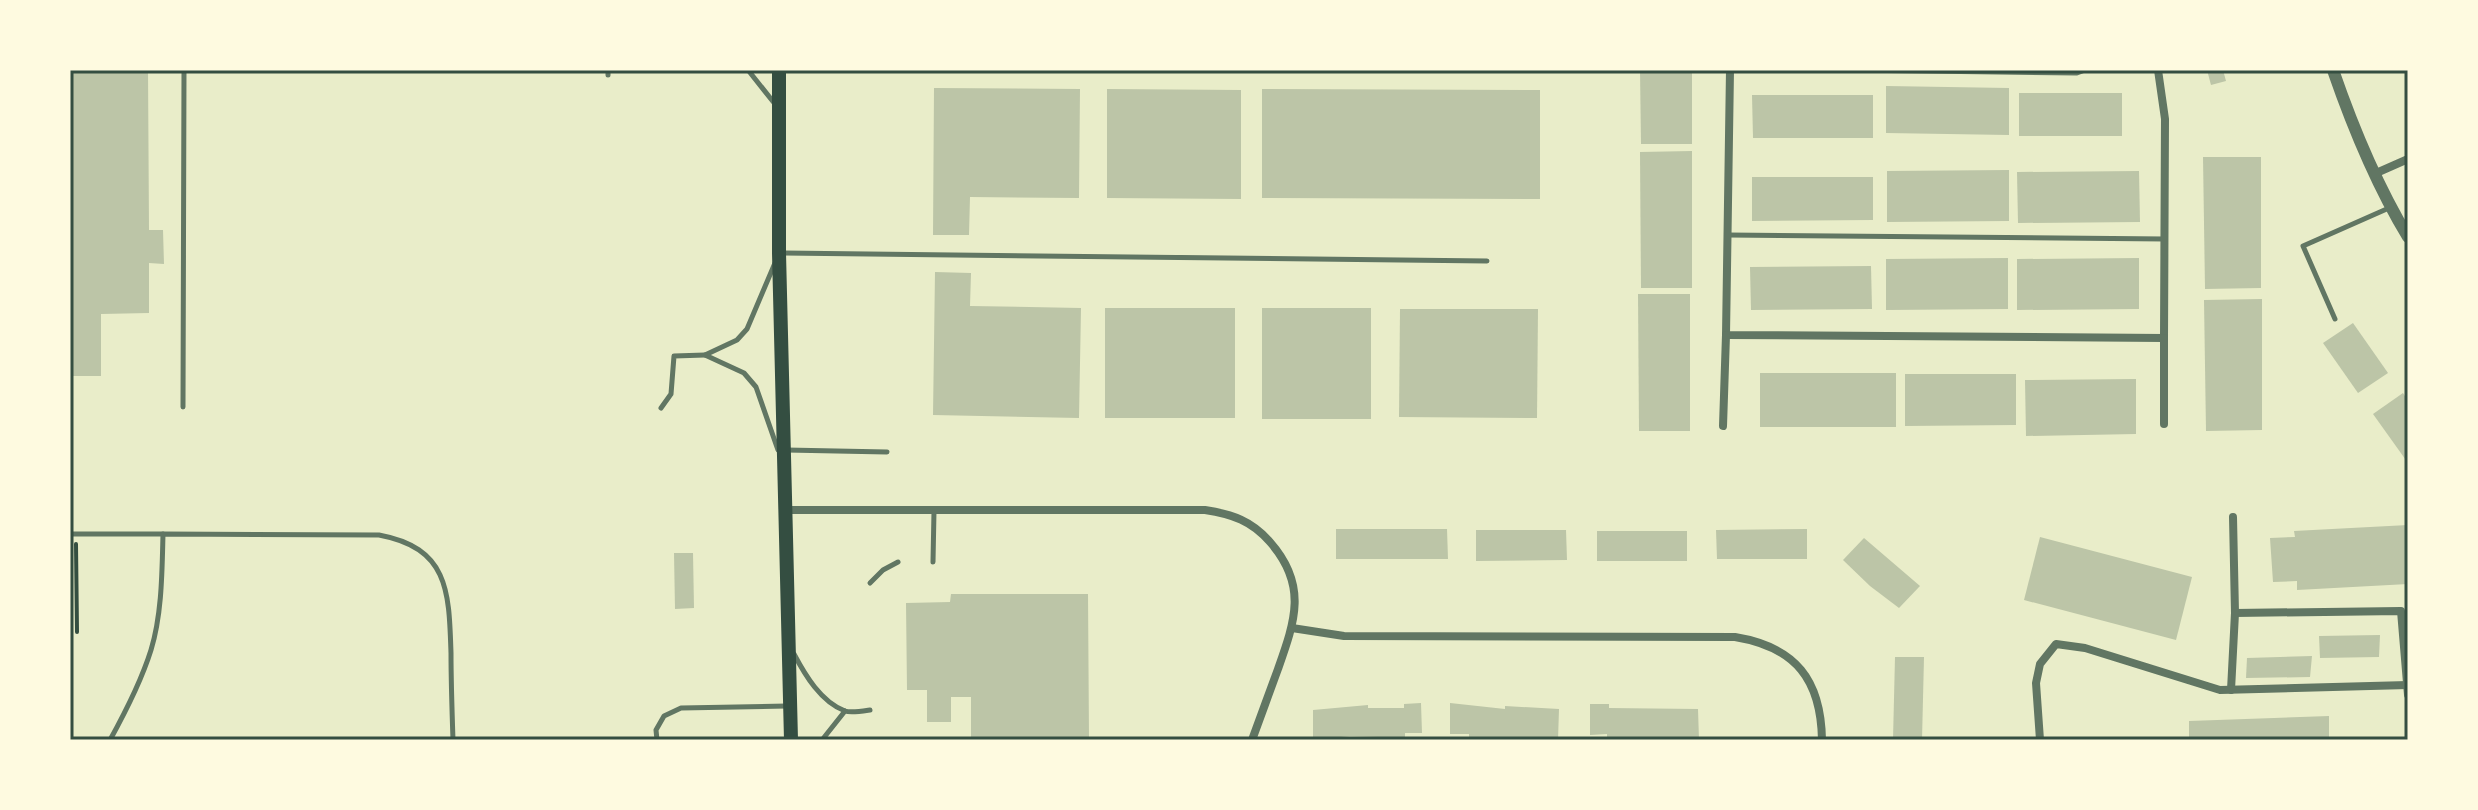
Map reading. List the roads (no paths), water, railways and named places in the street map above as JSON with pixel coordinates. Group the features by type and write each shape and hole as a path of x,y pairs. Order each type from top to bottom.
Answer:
{"main road":[{"path":"779,70 779,253 791,740"}],"street":[{"path":"1723,426 1730,70"},
{"path":"2158,70 2165,119 2164,424"},
{"path":"2333,70 2374,174 2408,237"},
{"path":"2374,174 2408,159"},
{"path":"1726,335 2164,338"},
{"path":"786,510 1205,510 1243,519 1259,529 1282,556 1295,590 1296,608 1292,628 1252,740"},
{"path":"2231,690 2235,613 2233,517"},
{"path":"2235,613 2401,611 2408,695"},
{"path":"1292,628 1344,636 1735,637 1756,640 1776,649 1804,673 1815,691 1821,712 1822,740"},
{"path":"2040,740 2036,683 2040,664 2056,644 2085,648 2220,690 2407,685"}],"lane":[{"path":"183,407 184,70"},
{"path":"748,70 779,109"},
{"path":"1851,70 2077,73 2085,70"},
{"path":"2335,319 2303,246 2390,207"},
{"path":"1727,235 2165,239"},
{"path":"661,408 671,394 674,356 705,355 737,340 747,329 779,253 1487,261"},
{"path":"705,355 744,373 756,387 785,470"},
{"path":"785,450 887,452"},
{"path":"933,562 934,510"},
{"path":"73,534 379,535 417,547 444,578 450,605 453,740"},
{"path":"110,740 133,698 152,648 162,581 163,534"},
{"path":"870,583 883,570 898,562"},
{"path":"789,644 806,677 823,695 845,711 870,710"},
{"path":"657,740 656,730 664,716 681,708 790,706"},
{"path":"822,740 845,711"}]}
